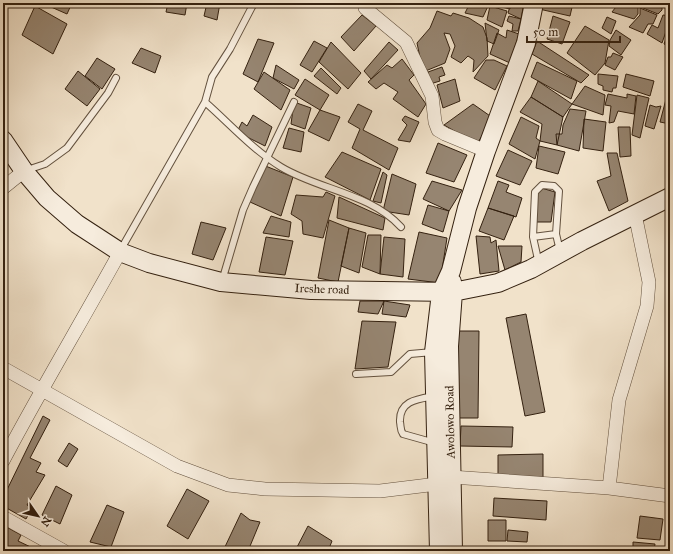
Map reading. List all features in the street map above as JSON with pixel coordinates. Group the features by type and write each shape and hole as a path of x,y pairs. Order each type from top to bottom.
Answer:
{"main road":[{"path":"447,292 467,208 486,151 526,43 534,3"},
{"name":"Ireshe road","path":"3,140 24,171 47,198 77,224 120,252 150,263 221,282 311,290 447,292 498,284 539,265 670,197"},
{"name":"Awolowo Road","path":"447,292 434,352 436,444 444,480 453,551"},
{"name":"Awolowo Road","path":"439,551 444,480 449,346 447,292"}],"street":[{"path":"365,8 406,42 432,96 435,122 438,130 486,151"},
{"path":"3,188 24,171"},
{"path":"609,488 620,400 648,300 649,282 635,214"},
{"path":"3,461 41,389 82,322 120,252"},
{"path":"3,368 177,466 228,485 265,489 380,492 444,480 609,488 670,496"},
{"path":"3,517 64,551"}],"lane":[{"path":"120,252 205,102 212,77 223,57 230,49 254,3"},
{"path":"24,171 45,164 67,148 108,92 116,78"},
{"path":"205,102 250,145 282,168 374,205 394,219 401,226"},
{"path":"221,282 244,210 267,157 279,136 294,102"},
{"path":"539,265 533,236 535,192 542,185 554,186 559,191 556,234 560,253"},
{"path":"533,236 556,234"},
{"path":"356,374 391,372 410,354 434,352"},
{"path":"435,395 413,400 406,404 402,408 400,419 401,431 403,434 436,444"}],"building":[{"path":"42,3 72,3 67,14"},
{"path":"168,3 187,3 185,15 166,12"},
{"path":"207,3 220,3 217,20 204,16"},
{"path":"470,3 488,6 483,17 465,13"},
{"path":"485,3 510,3 510,9"},
{"path":"511,3 523,8 521,19 508,13"},
{"path":"541,3 573,3 570,16 539,9"},
{"path":"619,3 662,3 662,10 658,14 638,6 638,14 634,19 612,12"},
{"path":"35,6 67,24 53,54 22,35"},
{"path":"490,6 507,11 502,27 487,20"},
{"path":"640,8 657,15 653,24 648,24 643,33 629,27 640,15"},
{"path":"437,11 451,16 453,13 469,18 483,27 487,38 488,56 473,72 474,60 468,56 461,63 451,57 455,46 450,34 444,33 450,49 445,63 423,72 417,43 430,28"},
{"path":"362,15 376,26 354,51 341,37"},
{"path":"663,15 670,16 670,20 662,43 647,34 652,25 658,28"},
{"path":"509,16 521,19 518,31 512,31 513,24 507,21"},
{"path":"553,16 570,22 562,44 547,39"},
{"path":"607,17 616,21 611,34 602,28"},
{"path":"485,23 499,30 494,44 487,41"},
{"path":"585,26 609,40 605,63 595,75 567,53"},
{"path":"670,28 670,47 664,44"},
{"path":"507,30 519,34 510,63 490,54 497,33 506,38"},
{"path":"616,30 631,40 621,55 609,46 610,40"},
{"path":"258,39 274,43 258,82 243,74"},
{"path":"314,41 327,48 312,72 300,65"},
{"path":"537,41 589,75 581,83 532,54"},
{"path":"331,42 361,73 348,89 319,62"},
{"path":"389,42 398,50 371,79 364,71"},
{"path":"141,48 161,56 155,73 132,63"},
{"path":"613,53 623,57 615,70 605,65 608,57 611,57"},
{"path":"97,58 115,69 102,89 85,76"},
{"path":"402,59 414,75 409,80 426,104 418,117 393,99 398,92 384,83 376,89 368,82 387,65 392,68"},
{"path":"486,60 494,60 507,66 495,90 474,78"},
{"path":"537,62 577,81 571,99 531,77"},
{"path":"276,65 299,80 294,89 273,78"},
{"path":"442,67 445,75 439,77 440,81 430,84 428,72"},
{"path":"321,68 341,88 337,94 314,76"},
{"path":"78,71 100,89 87,106 65,89"},
{"path":"264,72 290,90 281,110 254,89"},
{"path":"598,74 618,76 616,88 613,88 612,92 603,90 603,86 598,84"},
{"path":"626,74 654,81 650,96 623,87"},
{"path":"305,79 329,95 320,110 295,95"},
{"path":"455,79 460,101 443,108 437,85"},
{"path":"538,81 572,104 563,117 531,97"},
{"path":"670,84 670,124 660,122"},
{"path":"585,86 605,95 603,115 572,104"},
{"path":"608,94 627,98 627,94 636,96 634,114 618,111 614,122 609,123 611,106 605,105"},
{"path":"637,95 649,98 640,138 632,135"},
{"path":"531,97 563,117 557,145 540,141 542,124 520,112"},
{"path":"294,102 311,108 305,129 291,124"},
{"path":"358,104 372,111 363,130 398,148 389,170 352,148 360,129 348,122"},
{"path":"473,104 493,118 477,144 444,125"},
{"path":"650,105 656,107 661,106 654,129 645,126"},
{"path":"570,109 586,111 579,151 557,145 556,134 562,134 563,125"},
{"path":"320,110 340,117 329,141 308,131"},
{"path":"253,115 272,127 265,146 237,132 242,122 247,126"},
{"path":"405,116 419,122 410,142 398,140 407,125 402,120"},
{"path":"521,117 539,126 536,138 540,141 535,159 509,144"},
{"path":"584,119 606,122 603,151 583,148"},
{"path":"618,127 630,127 631,156 620,157"},
{"path":"289,128 304,132 301,152 283,148"},
{"path":"438,143 467,155 454,182 426,173"},
{"path":"539,146 565,152 558,174 536,168"},
{"path":"508,150 532,161 520,185 496,176"},
{"path":"342,152 381,169 370,200 325,177"},
{"path":"607,153 617,153 628,201 609,211 597,181 611,176"},
{"path":"263,165 293,177 281,216 250,202"},
{"path":"383,172 387,175 381,203 373,201"},
{"path":"392,174 416,184 409,215 383,211"},
{"path":"432,181 462,190 449,211 423,199"},
{"path":"498,181 509,185 506,192 522,198 516,217 488,208"},
{"path":"538,187 555,192 551,222 534,222"},
{"path":"326,192 335,196 323,238 303,234 302,221 291,214 296,195 323,197"},
{"path":"339,197 385,218 383,230 337,218"},
{"path":"428,205 449,211 443,232 422,224"},
{"path":"488,208 514,216 504,240 479,231"},
{"path":"271,216 291,222 289,237 263,233"},
{"path":"329,220 349,228 338,282 318,278"},
{"path":"201,222 226,228 213,260 192,254"},
{"path":"349,228 366,233 359,273 341,266"},
{"path":"419,232 447,238 440,283 408,279"},
{"path":"368,235 381,235 380,274 362,267"},
{"path":"476,236 490,237 491,243 496,240 499,271 480,274"},
{"path":"266,237 293,241 285,275 259,272"},
{"path":"384,237 405,239 403,277 380,274"},
{"path":"498,246 522,246 521,262 505,270"},
{"path":"360,301 384,301 378,314 358,312"},
{"path":"384,301 410,305 406,317 382,314"},
{"path":"526,314 545,412 525,416 506,318"},
{"path":"362,321 396,322 388,367 355,369"},
{"path":"457,331 479,331 478,418 457,418"},
{"path":"43,416 50,420 30,458 41,463 36,472 45,475 27,505 32,508 26,519 3,506 3,498"},
{"path":"461,426 513,427 512,447 460,446"},
{"path":"69,443 78,449 67,467 58,461"},
{"path":"543,454 543,477 498,478 498,455"},
{"path":"56,486 72,495 60,524 42,515"},
{"path":"187,489 209,501 188,539 167,526"},
{"path":"494,498 547,501 546,520 493,516"},
{"path":"107,505 124,512 111,547 90,542"},
{"path":"241,513 250,520 260,522 248,551 223,551"},
{"path":"640,516 663,519 660,540 637,538"},
{"path":"488,520 506,520 506,541 488,541"},
{"path":"3,525 21,535 18,541 39,551 3,551"},
{"path":"308,526 332,541 328,551 319,549 318,551 295,551"},
{"path":"508,530 528,532 527,542 507,541"},
{"path":"633,542 655,544 654,551 633,551"},
{"path":"486,549 502,549 502,551 486,551"}]}
